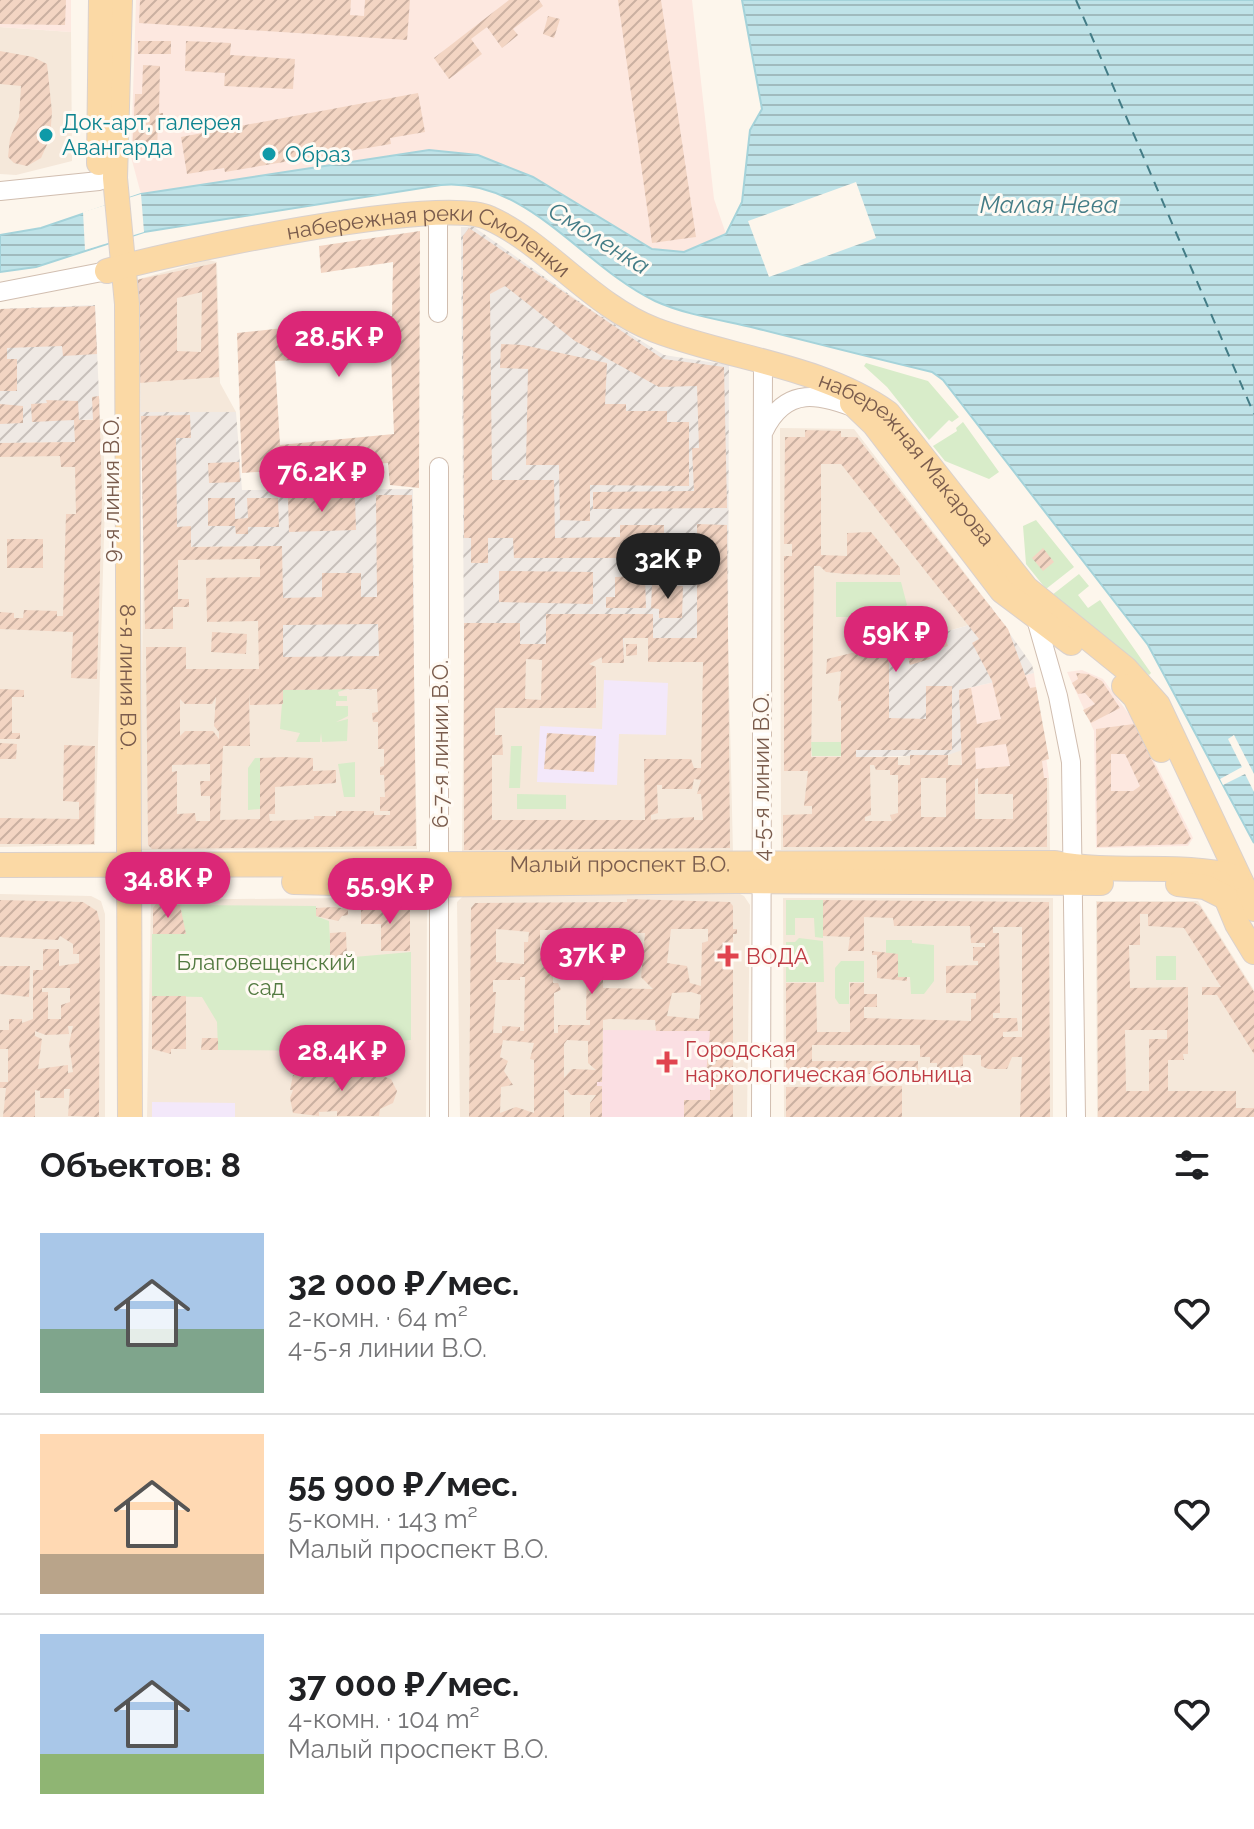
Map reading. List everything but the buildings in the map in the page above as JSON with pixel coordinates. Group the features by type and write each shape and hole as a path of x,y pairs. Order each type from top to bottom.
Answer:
{"main road":[{"path":"101,0 99,181 109,204"},
{"path":"109,204 120,0"},
{"name":"8-я линия В.О.","path":"109,204 115,268 127,318 121,874 130,1117"},
{"name":"набережная реки Смоленки","path":"115,268 296,231 438,212 469,211 493,219 605,302 651,328 763,360 834,387"},
{"name":"набережная Макарова","path":"834,387 860,410 1002,591 1041,612"},
{"name":"набережная Макарова","path":"834,387 866,397 888,413 1041,612 1135,697 1226,882 1254,952"},
{"name":"Малый проспект В.О.","path":"0,865 121,874"},
{"name":"Малый проспект В.О.","path":"0,880 121,874 761,872 1074,875 1094,871 1226,882"},
{"path":"113,1117 121,874"},
{"name":"набережная Макарова","path":"1226,882 1254,909"}],"street":[{"path":"0,191 99,181"},
{"path":"438,212 438,313"},
{"name":"набережная реки Смоленки","path":"0,292 115,268"},
{"name":"4-5-я линии В.О.","path":"761,1117 763,360"},
{"path":"762,437 773,413 784,403 798,398 818,397 860,410"},
{"name":"6-7-я линии В.О.","path":"439,467 439,1117"},
{"path":"1041,612 1071,762 1076,1117"}],"shaded area":[{"path":"0,0 71,0 71,32 0,27"},
{"path":"136,0 692,0 714,199 726,234 684,252 652,250 533,177 254,178 141,194 131,157"},
{"path":"0,27 71,32 72,161 16,175 0,174"},
{"path":"461,227 474,227 590,309 664,355 729,365 728,638 624,638 624,663 602,663 601,644 464,644"},
{"path":"208,260 217,262 220,383 236,412 141,412 139,279"},
{"path":"95,305 100,419 74,420 75,442 0,443 0,309"},
{"path":"141,412 236,412 242,490 413,489 414,689 283,690 282,546 143,547"},
{"path":"103,419 105,503 95,845 0,847 0,443 74,442 74,420"},
{"path":"780,428 854,429 991,607 966,626 944,632 941,623 918,618 921,628 902,634 856,757 898,757 962,750 979,778 1049,778 1050,850 781,850"},
{"path":"282,546 283,690 414,689 417,849 141,850 143,547"},
{"path":"991,607 1032,665 1034,673 959,690 962,750 948,755 856,757 856,650 893,650 902,634 921,628 918,618 936,612 945,632 966,626"},
{"path":"623,638 728,638 733,853 462,853 464,644 602,644 624,662"},
{"path":"1082,670 1103,679 1134,721 1193,838 1188,846 1096,848 1094,731 1067,672"},
{"path":"1034,673 1049,778 962,780 959,690"},
{"path":"604,680 668,683 666,735 619,734 617,785 537,782 540,726 602,729"},
{"path":"732,890 744,896 750,905 747,1117 460,1117 457,902 463,896"},
{"path":"0,894 91,896 101,901 105,914 105,1117 0,1117"},
{"path":"427,897 426,1117 147,1117 151,900"},
{"path":"783,898 1053,898 1053,1117 784,1117"},
{"path":"1096,901 1198,901 1254,990 1254,1117 1097,1117"},
{"name":"Городская наркологическая больница","path":"603,1030 733,1031 733,1117 602,1117 602,1087 597,1086 597,1082 602,1082"},
{"path":"152,1102 235,1103 235,1117 152,1117"}],"green space":[{"path":"866,363 928,381 959,417 952,422 949,420 929,440 887,387 864,366"},
{"path":"963,422 999,472 989,479 945,461 933,446 957,431 956,428"},
{"path":"1036,520 1074,567 1046,589 1026,564 1023,526"},
{"path":"1079,574 1089,586 1078,595 1088,608 1100,600 1151,673 1149,675 1052,595"},
{"path":"836,582 901,582 907,605 891,617 836,617"},
{"path":"347,689 338,692 339,696 347,696 347,701 336,701 336,706 348,706 348,716 336,722 348,719 347,741 322,742 321,733 320,742 296,742 300,733 280,729 283,690"},
{"path":"811,742 841,742 841,756 812,756"},
{"path":"511,746 522,746 520,788 509,788"},
{"path":"255,758 260,758 260,809 248,810 248,768"},
{"path":"355,762 355,797 344,797 338,764"},
{"path":"517,794 566,795 566,809 517,809"},
{"path":"786,900 823,900 823,938 815,937 814,918 795,918 795,935 786,935"},
{"name":"Благовещенский сад","path":"180,905 316,906 316,916 329,921 331,959 411,952 411,1040 371,1043 370,1051 218,1050 217,1022 202,997 152,996 152,934 185,934"},
{"path":"799,938 823,941 824,982 786,982 786,942 795,942"},
{"path":"886,940 912,940 912,943 934,945 934,981 924,994 911,994 910,977 898,977 898,954 886,953"},
{"path":"1156,956 1176,956 1176,980 1156,980"},
{"path":"841,961 864,961 864,982 849,982 849,1004 839,1004 835,998 835,968"}],"water":[{"name":"Малая Нева","path":"742,0 1254,0 1254,843 1148,645 943,380 932,372 667,306 629,286 528,209 501,195 472,186 441,185 144,232 36,267 0,272 0,235 41,228 141,194 429,150 478,155 533,177 652,249 684,252 726,234 742,202 750,130 762,109"}],"pier":[{"path":"856,182 876,238 769,277 748,221"},
{"path":"141,194 144,232 85,250 83,212"},
{"path":"1234,735 1254,774 1254,792 1245,774 1223,785 1220,779 1242,767 1228,739"}],"ferry route":[{"path":"1076,0 1254,414"}],"place":[{"name":"Док-арт, галерея Авангарда","path":"46,135"},
{"name":"Образ","path":"269,154"},
{"name":"ВОДА","path":"728,956"},
{"name":"Городская наркологическая больница","path":"667,1062"}],"water label":[{"name":"Смоленка","path":"599,238"}]}
